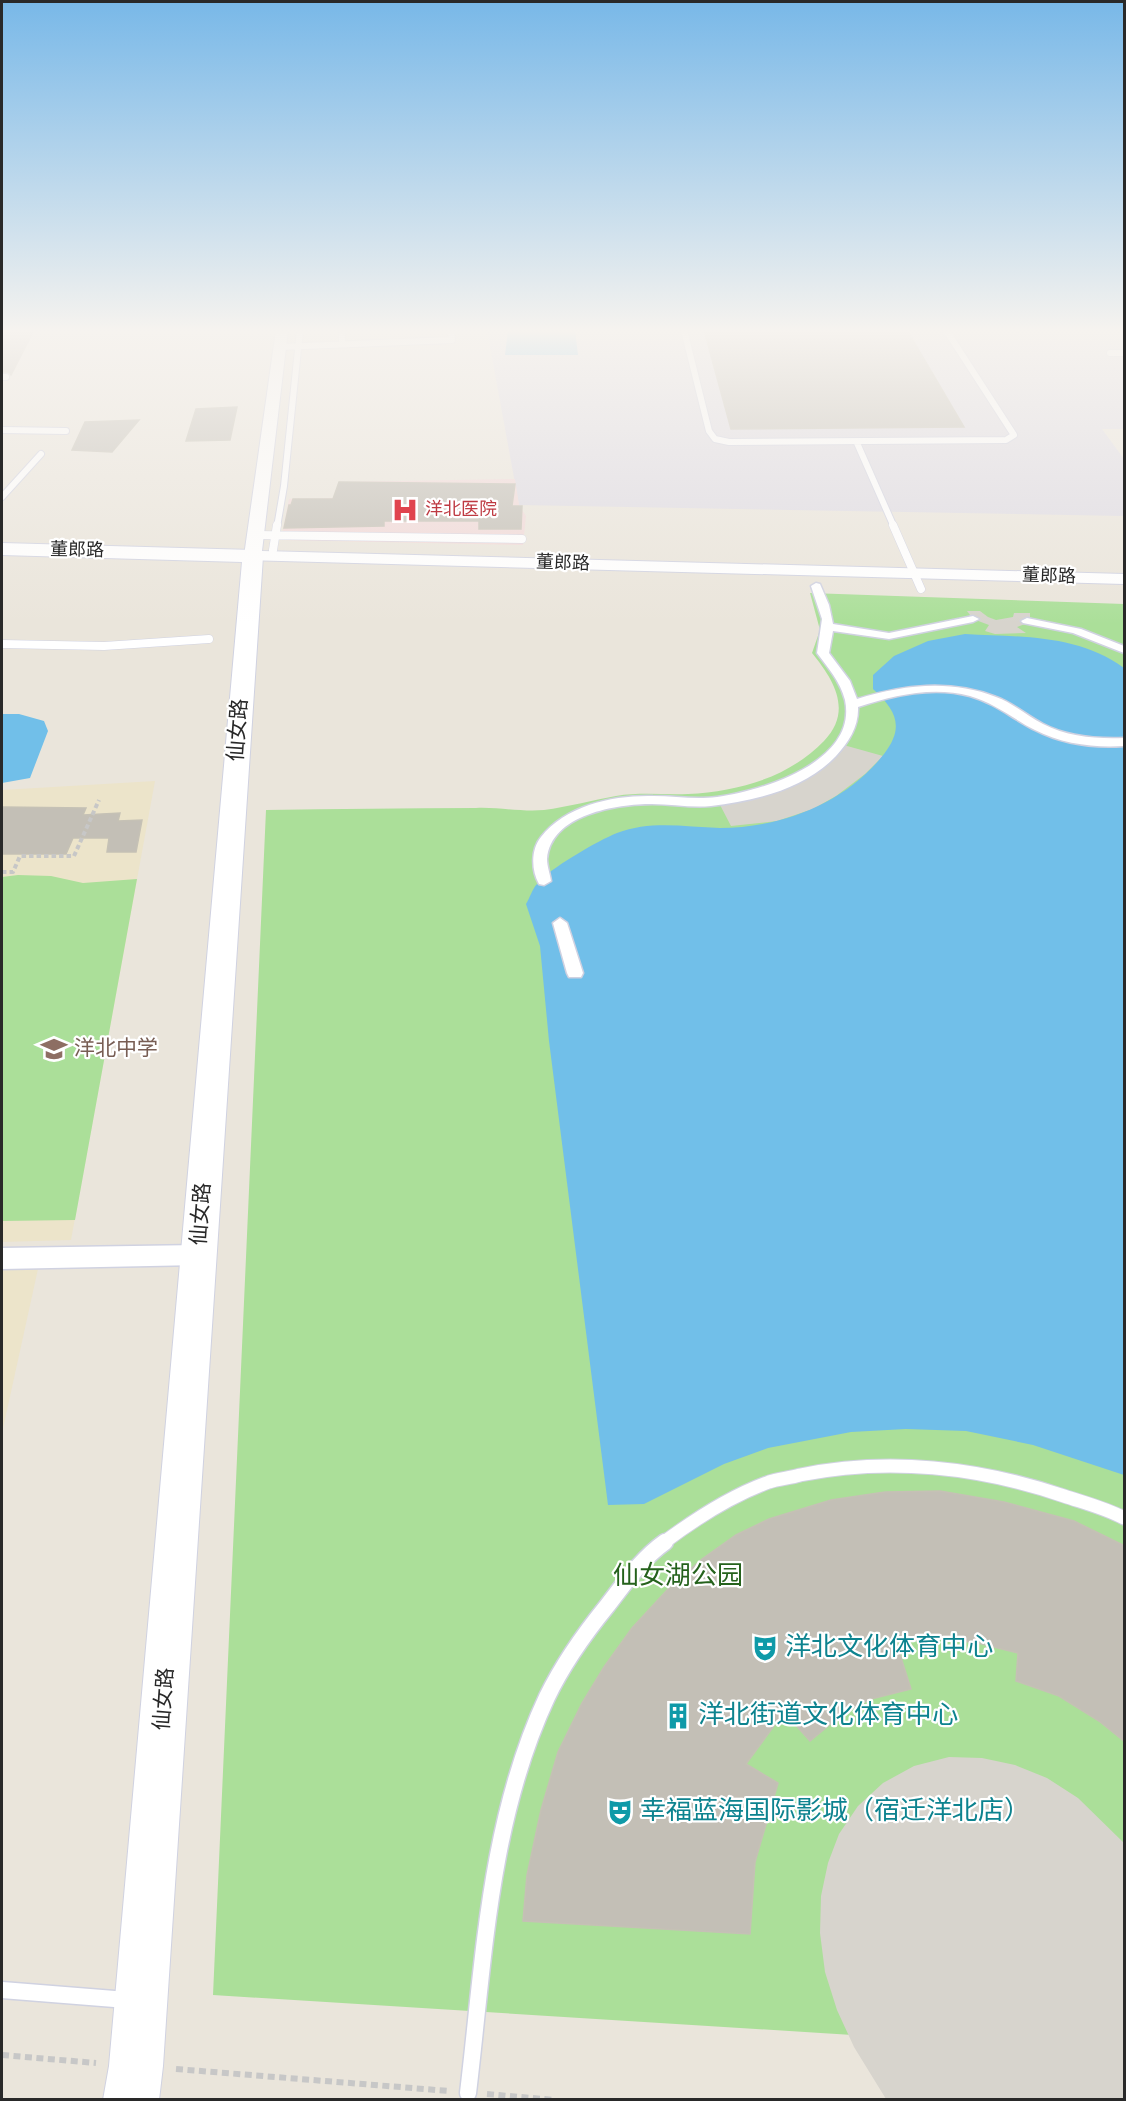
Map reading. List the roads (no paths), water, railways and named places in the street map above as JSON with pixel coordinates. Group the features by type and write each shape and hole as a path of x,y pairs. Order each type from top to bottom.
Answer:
{"main road":[{"name":"董郎路","path":"2,549 262,549"},
{"name":"仙女路","path":"134,2083 199,1255 262,549"}],"street":[{"name":"仙女路","path":"262,549 272,428"},
{"name":"董郎路","path":"262,549 917,582 1125,595"},
{"name":"董郎路","path":"262,549 816,586 1125,579"},
{"path":"543,878 539,863 543,841 556,827 569,818 590,809 632,801 718,801 765,791 804,776 824,763 840,744 850,727 854,711 843,678 824,653 830,627 816,586"},
{"path":"830,627 889,636 973,619"},
{"path":"1027,621 1061,626 1088,634 1125,650"},
{"path":"852,705 906,689 958,690 992,699 1055,734 1093,742 1125,742"},
{"path":"560,923 575,973"},
{"path":"2,1260 199,1255"}],"lane":[{"path":"262,549 284,486 290,428"},
{"path":"708,428 715,439 729,442 857,443 1006,440 1014,435 1009,428"},
{"path":"2,430 66,431"},
{"path":"857,443 917,582"},
{"path":"2,497 41,454"},
{"path":"262,549 286,537 522,539"},
{"path":"2,644 104,646 209,639"},
{"path":"468,2093 495,1864 519,1768 548,1696 592,1625 647,1555 700,1515 769,1482 834,1468 904,1465 974,1472 1035,1485 1125,1518"},
{"path":"2,1990 141,2001"}],"water":[{"path":"965,634 1027,637 1068,643 1106,657 1124,668 1124,1475 1033,1445 966,1431 906,1429 851,1432 768,1448 724,1464 644,1504 608,1505 549,1041 540,946 526,904 535,886 551,871 617,833 655,825 743,827 789,818 831,799 869,771 891,744 896,727 895,719 887,704 873,689 873,675 894,656 928,641"},
{"path":"2,714 19,714 44,721 48,731 30,778 2,783"}],"place":[{"name":"洋北医院","path":"405,510"},
{"name":"洋北中学","path":"54,1049"},
{"name":"洋北文化体育中心","path":"765,1648"},
{"name":"洋北街道文化体育中心","path":"678,1716"},
{"name":"幸福蓝海国际影城（宿迁洋北店）","path":"620,1812"}],"park label":[{"name":"仙女湖公园","path":"678,1577"}]}
